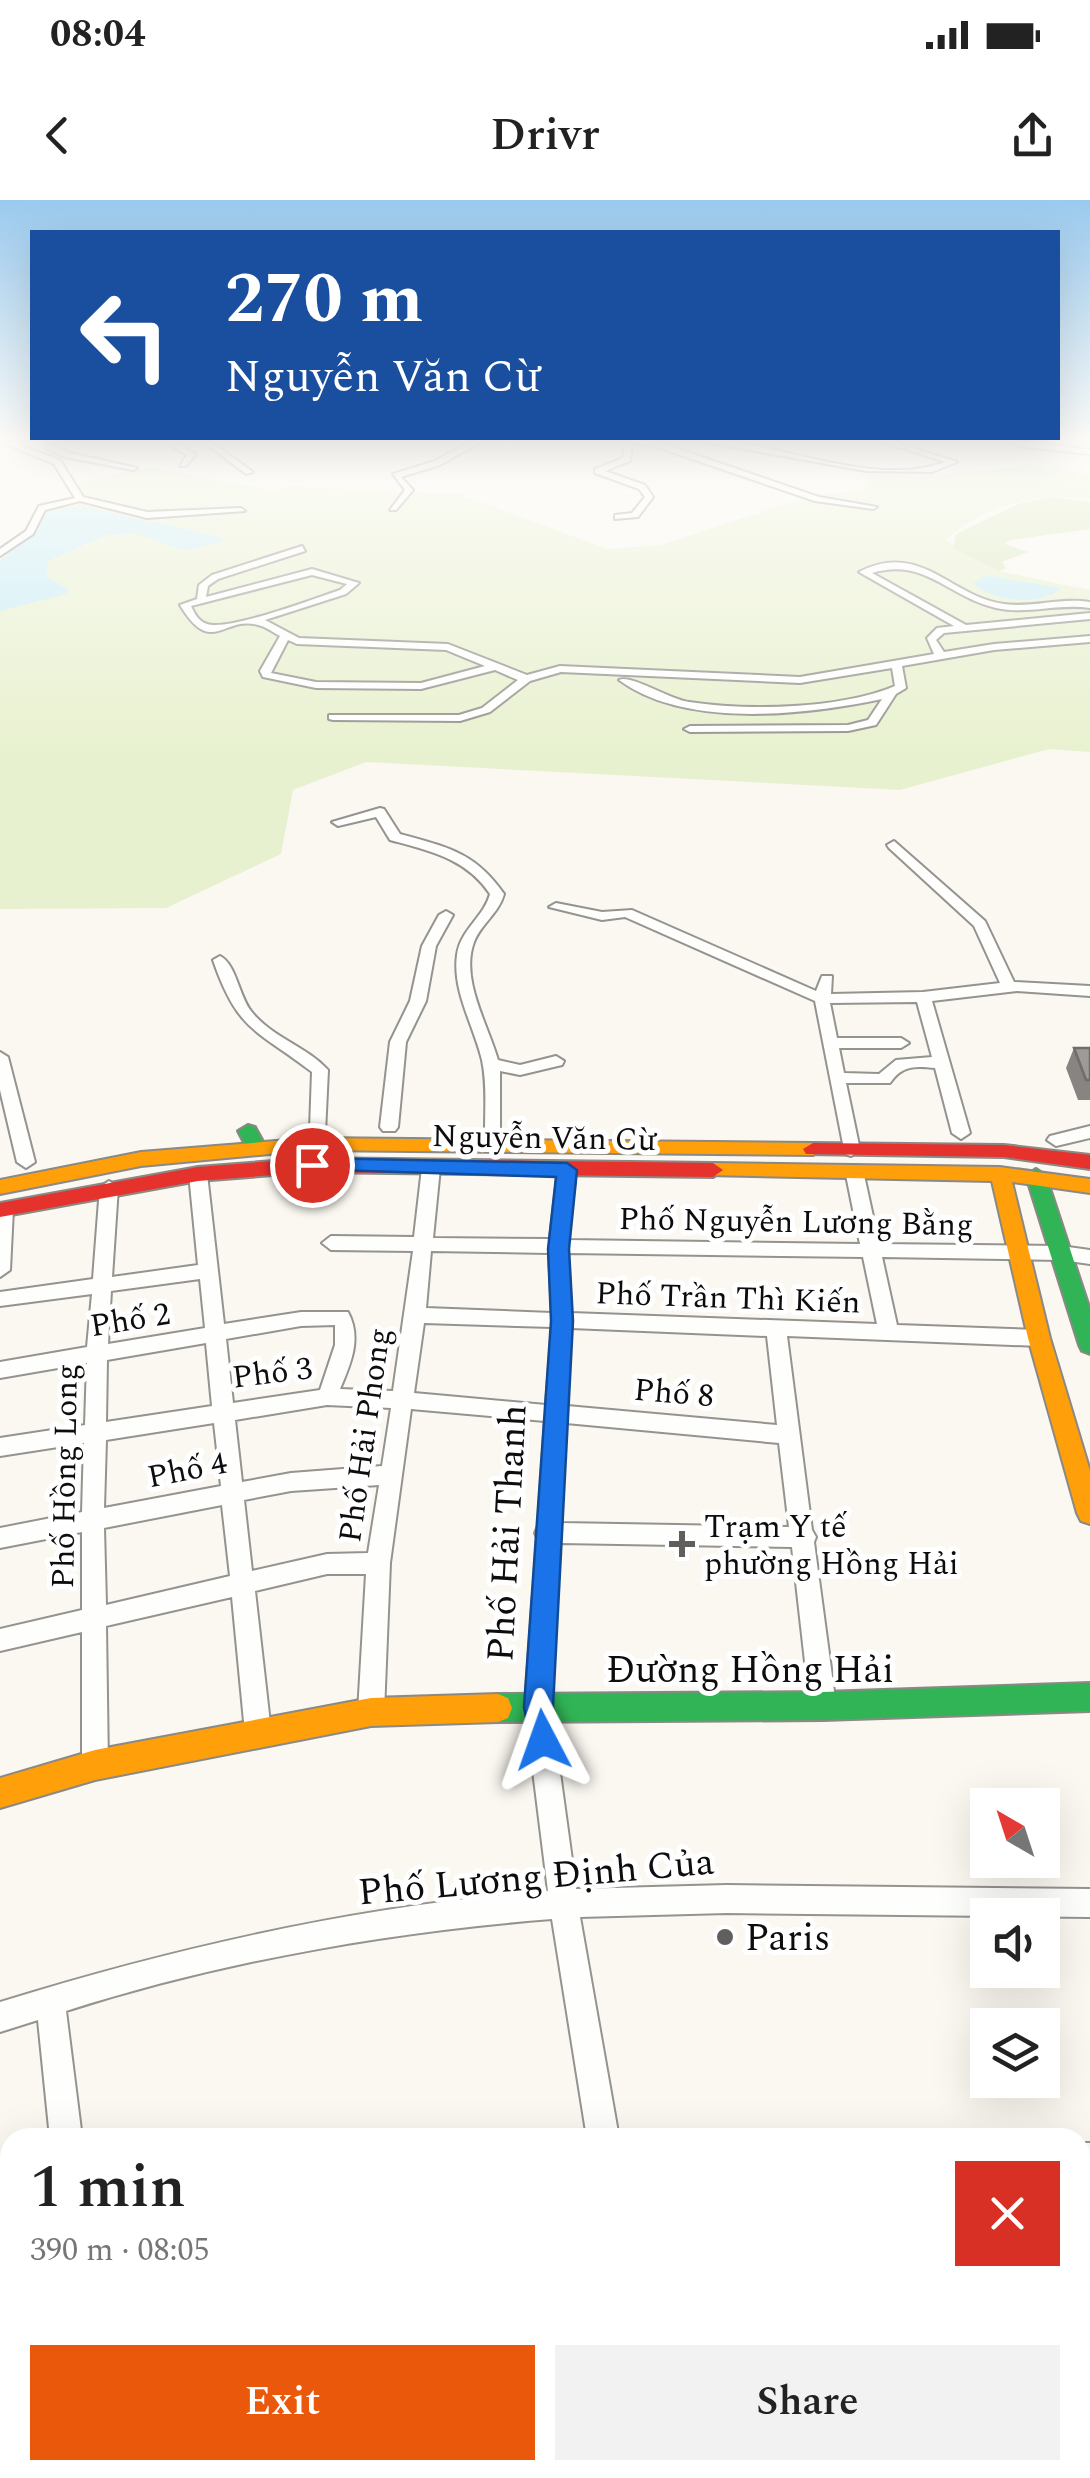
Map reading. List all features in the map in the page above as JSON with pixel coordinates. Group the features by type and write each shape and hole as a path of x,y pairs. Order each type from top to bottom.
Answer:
{"street":[{"path":"201,598 204,586 216,577 302,549"},
{"path":"962,626 864,572 910,563 999,606 1074,602 1090,605"},
{"path":"312,572 354,583 350,589 220,628 201,626 185,605 201,598 312,572"},
{"path":"940,655 932,648 933,635 962,626 1090,616"},
{"path":"257,620 284,638 448,646 526,679"},
{"path":"284,638 264,670 267,675 316,686 421,686 498,666"},
{"path":"333,716 460,718 486,710 526,679 560,669 800,680 897,666 940,655 1090,639"},
{"path":"613,674 673,703 832,705 891,694 901,688 897,666"},
{"path":"690,729 848,728 872,723 891,694"},
{"path":"338,822 380,812 395,837 441,847 490,882 498,899 470,932 464,969 492,1064 494,1130"},
{"path":"894,845 980,924 1008,987"},
{"path":"556,906 602,916 627,913 822,999 923,997 1008,987 1090,991"},
{"path":"388,1126 398,1042 418,1001 429,946 446,915"},
{"path":"220,960 238,1008 250,1024 320,1070 318,1129"},
{"path":"826,979 822,999 840,1078 849,1142"},
{"path":"923,997 961,1133"},
{"path":"833,1043 901,1043"},
{"path":"0,1058 26,1162"},
{"path":"492,1064 520,1070 556,1061"},
{"path":"840,1078 884,1078 890,1066 900,1062 941,1063"},
{"name":"Nguyễn Văn Cừ","path":"1,1202 141,1159 318,1129 388,1126 849,1142 1004,1151 1090,1162"},
{"path":"1056,1140 1090,1132"},
{"name":"Nguyễn Văn Cừ","path":"0,1168 129,1144 252,1139 849,1142 961,1133 1090,1144"},
{"name":"Nguyễn Văn Cừ","path":"1,1202 198,1174 312,1165 1000,1174 1090,1186"},
{"name":"Phố Hải Phong","path":"372,1712 378,1563 415,1315 431,1168"},
{"name":"Phố Hải Thanh","path":"567,1170 559,1246 562,1321 538,1707 564,1906 601,2128"},
{"path":"198,1174 258,1732"},
{"path":"1000,1174 1039,1338 1090,1513"},
{"path":"855,1175 889,1332"},
{"path":"1036,1176 1090,1345"},
{"name":"Phố Hồng Long","path":"95,1766 93,1520 97,1354 109,1187"},
{"path":"0,1270 1,1202"},
{"name":"Phố Nguyễn Lương Bằng","path":"331,1244 1020,1256 1061,1253 1090,1258"},
{"path":"0,1299 206,1271"},
{"name":"Phố Trần Thì Kiến","path":"415,1315 1039,1338"},
{"name":"Phố 2","path":"0,1370 301,1319 345,1319 340,1363 327,1397"},
{"path":"776,1329 823,1706"},
{"name":"Phố 3","path":"0,1448 327,1397 555,1415"},
{"name":"Phố 8","path":"555,1415 788,1435"},
{"name":"Phố 4","path":"0,1538 332,1476 388,1476"},
{"path":"546,1534 804,1537"},
{"path":"0,1640 327,1564 378,1563"},
{"name":"Đường Hồng Hải","path":"0,1793 95,1766 372,1712 823,1706 1090,1697"},
{"name":"Phố Lương Định Của","path":"0,2017 199,1960 367,1927 564,1906 674,1899 1090,1903"},
{"path":"50,2000 65,2128"}],"green space":[{"path":"23,543 592,543 607,549 661,545 952,543 998,571 1090,590 1090,752 1049,749 900,790 366,762 293,790 281,854 166,908 0,909 0,560"},
{"path":"954,543 1006,543 1028,552 1002,562 1006,569 998,571 953,548"}],"water":[{"path":"22,543 87,543 48,561 47,576 68,590 66,594 0,611 0,560"},
{"path":"164,543 215,543 186,551"},
{"path":"981,577 1061,588 1041,598 1017,600 993,595 973,584"}],"building":[{"path":"1074,1048 1090,1048 1090,1080 1086,1080"}],"traffic: fast":[{"path":"248,1131 256,1147"},
{"path":"1036,1176 1090,1345"},
{"path":"498,1708 823,1706 1090,1697"}],"traffic: slow":[{"path":"0,1187 141,1159 313,1144 813,1149"},
{"path":"713,1170 1000,1174 1090,1186"},
{"path":"1000,1174 1039,1338 1090,1513"},
{"path":"0,1793 95,1765 371,1712 498,1708"}],"traffic: jam":[{"path":"813,1149 1004,1151 1090,1162"},
{"path":"0,1210 198,1174 312,1165 713,1170"}],"place":[{"name":"Trạm Y tế phường Hồng Hải","path":"682,1544"},
{"name":"Paris","path":"725,1937"}],"route":[{"path":"312,1165 567,1170 558,1249 562,1321 538,1707 543,1740"}]}
